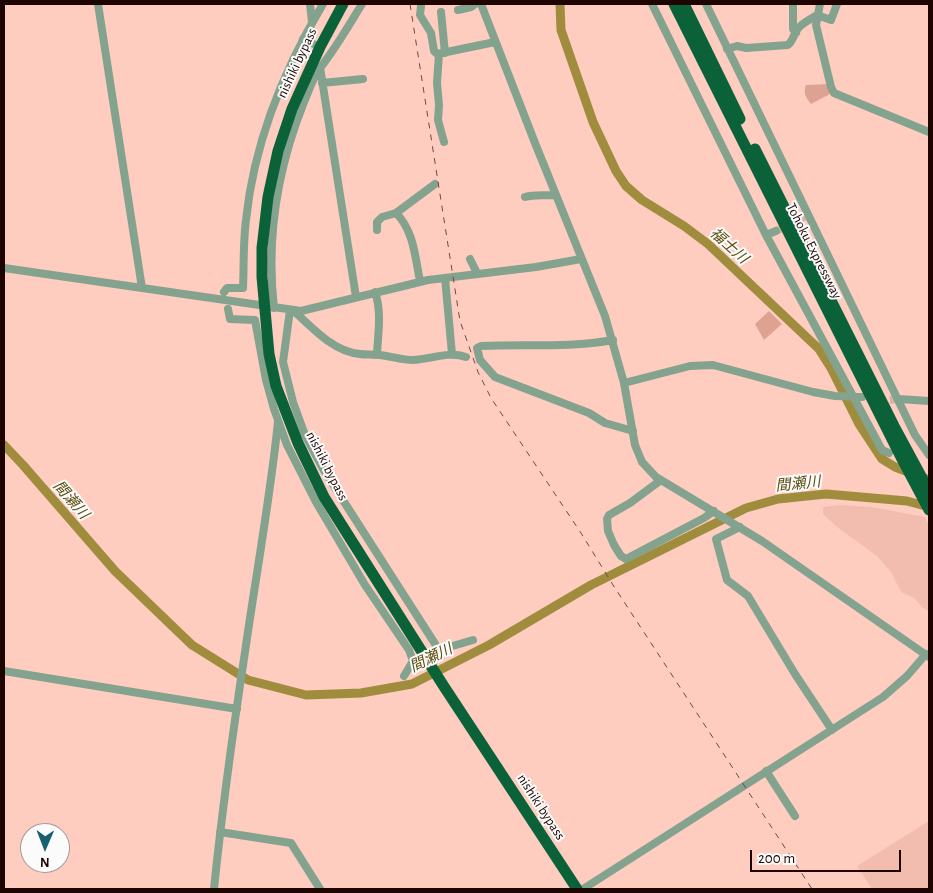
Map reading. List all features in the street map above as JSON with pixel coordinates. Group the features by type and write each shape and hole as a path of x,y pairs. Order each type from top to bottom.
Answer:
{"highway":[{"name":"nishiki bypass","path":"344,4 320,47 317,65 292,109 268,197 262,248 262,276 269,307 269,354 276,386 295,436 324,497 441,682 577,889"},
{"name":"Tohoku Expressway","path":"674,4 929,510"},
{"name":"Tohoku Expressway","path":"684,4 745,129 929,492"}],"street":[{"path":"98,4 142,288"},
{"path":"310,4 312,22"},
{"path":"224,292 227,288 243,288 246,221 253,170 261,139 273,104 302,40 323,4"},
{"path":"356,297 322,83 317,65 323,65 362,4"},
{"path":"458,10 475,4"},
{"path":"481,4 605,316 624,383 635,445 642,462 662,480 737,525 928,655 883,697 583,889"},
{"path":"652,4 766,235 856,398 882,450 889,453"},
{"path":"706,4 807,216 899,399 915,435 929,455"},
{"path":"792,4 794,7 793,28 796,33"},
{"path":"820,4 816,25 834,93 929,132"},
{"path":"817,15 831,20 837,4"},
{"path":"421,6 420,15 431,34 434,51 442,53 495,42"},
{"path":"440,12 442,53 437,83 438,120 444,142"},
{"path":"728,49 737,46 746,48 788,45 797,30 817,15"},
{"path":"302,40 320,47"},
{"path":"322,83 363,79"},
{"path":"377,230 376,222 382,217 396,213 435,184"},
{"path":"525,197 532,195 556,195"},
{"path":"396,213 405,221 410,233 420,281"},
{"path":"766,235 776,231"},
{"path":"470,259 477,273"},
{"path":"4,268 301,311 420,281 554,265 581,259"},
{"path":"445,278 452,354"},
{"path":"376,292 380,316 377,354"},
{"path":"228,310 230,319 255,320 266,380 278,422 292,456 316,502 365,585 409,650 413,661 404,676"},
{"path":"292,311 317,332 341,348 359,354 377,354 413,360 452,354 466,357"},
{"path":"292,311 283,362 285,375 301,425 319,461 439,650 473,640"},
{"path":"613,340 592,344 481,346 477,348 480,360 495,377 589,413 606,423 633,431"},
{"path":"624,383 690,366 713,366 835,396 856,398"},
{"path":"899,399 929,401"},
{"path":"214,889 244,655 273,471 278,422"},
{"path":"662,480 630,503 609,515 607,519 608,531 621,556 626,559 715,512"},
{"path":"737,525 716,538 728,580 748,596 795,674 832,730"},
{"path":"4,671 237,709"},
{"path":"766,771 795,816"},
{"path":"220,832 291,843 320,889"}],"shaded area":[{"path":"829,84 830,94 811,104 806,95 806,85"},
{"path":"769,311 782,324 764,340 755,324"},
{"path":"839,505 871,507 925,517 929,526 929,611 923,608 914,598 901,592 891,572 877,556 837,527 823,514 823,507"},
{"path":"929,821 929,889 872,889 857,866"}],"waterway":[{"name":"福士川","path":"560,4 561,30 593,122 616,171 626,186 642,200 684,226 708,244 819,349 831,368 859,424 882,459 895,467 929,480"},
{"name":"間瀬川","path":"4,445 115,571 192,645 248,680 306,695 361,693 412,684 489,645 591,585 746,508 778,499 826,494 907,501 929,507"}],"tunnel":[{"path":"776,231 806,216"},
{"path":"878,401 899,399"}],"railway":[{"path":"410,4 460,321 478,372 491,398 812,889"}]}
